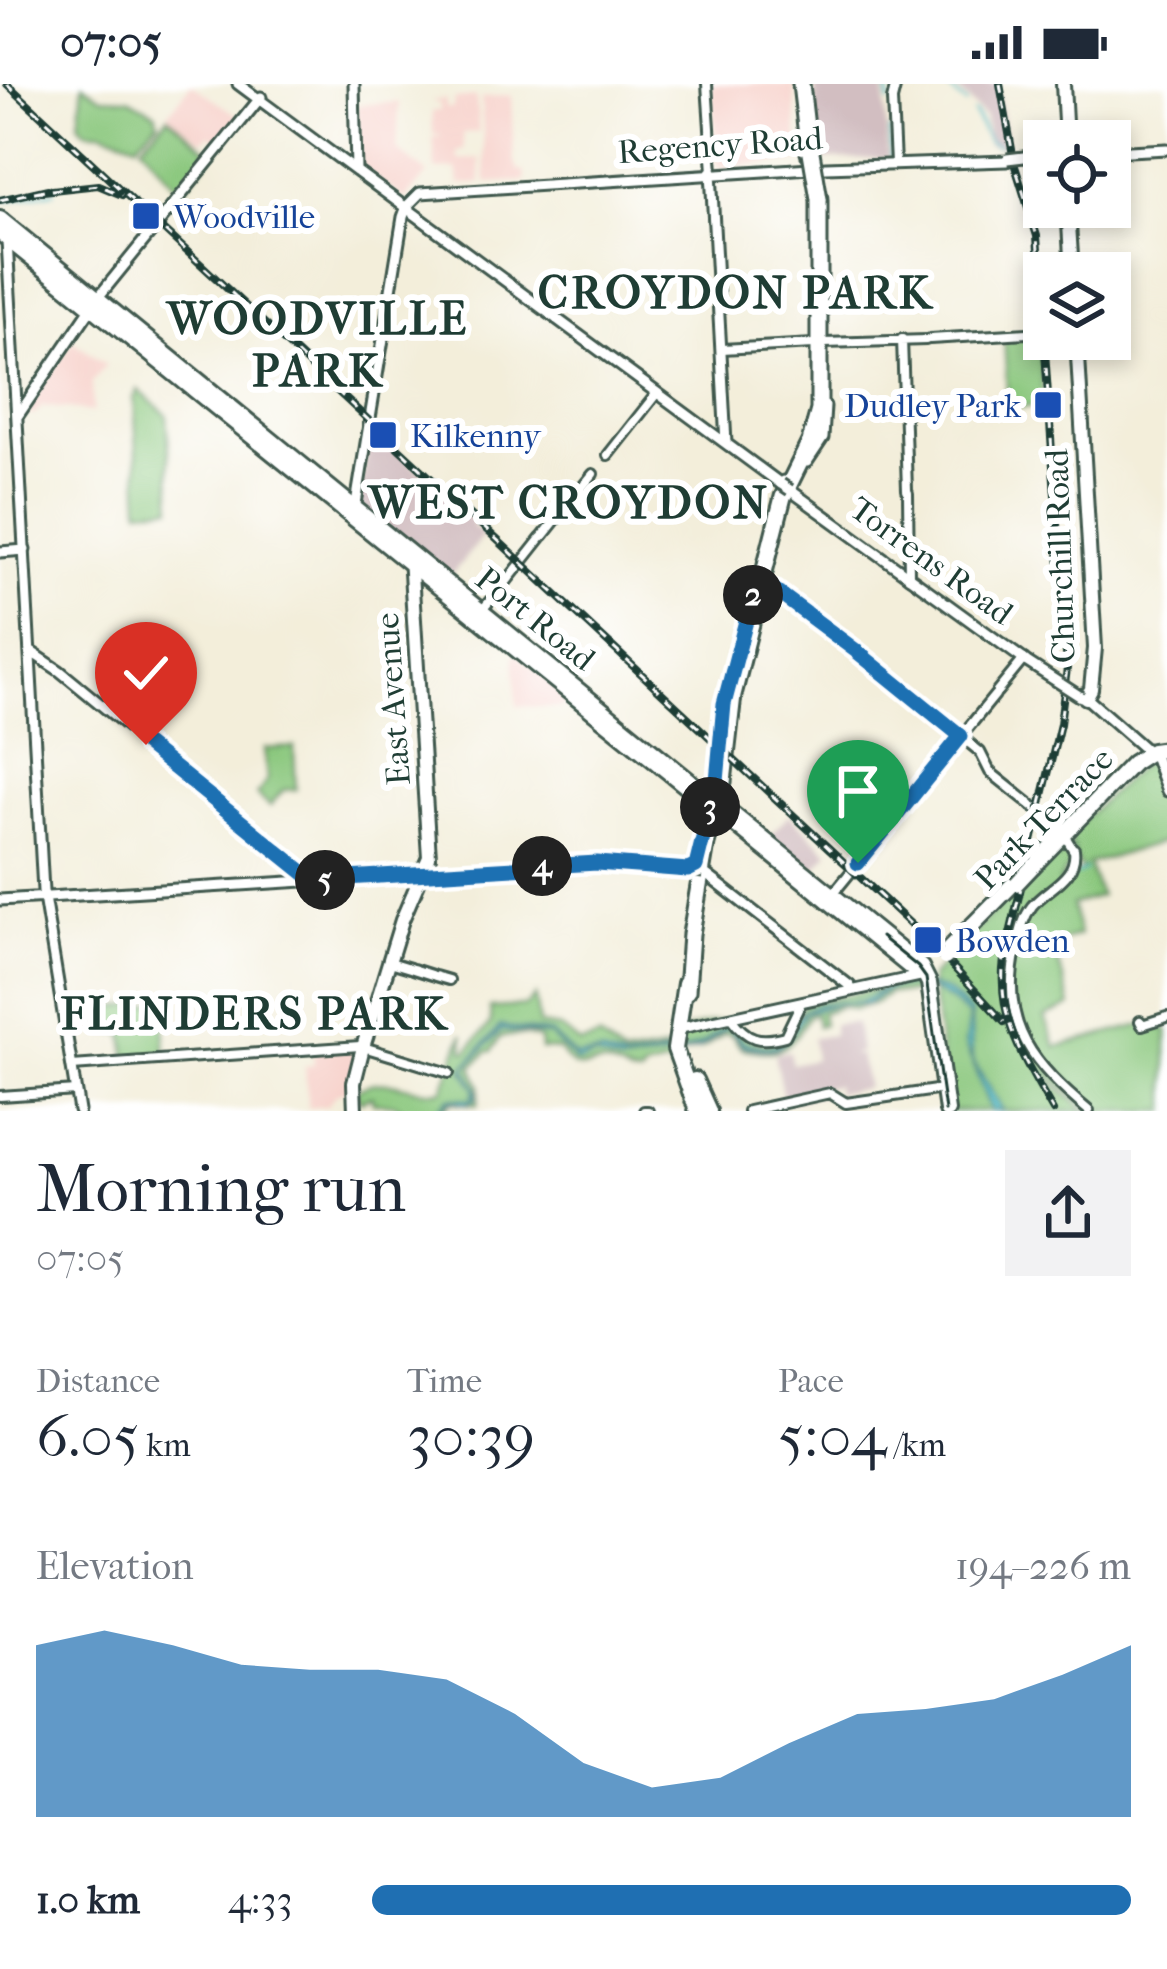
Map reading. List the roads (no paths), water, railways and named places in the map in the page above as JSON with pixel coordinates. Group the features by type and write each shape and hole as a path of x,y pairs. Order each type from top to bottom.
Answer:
{"highway":[{"path":"709,1111 677,1052 706,844 723,782 732,702 782,492 812,422 818,386 819,199 802,84"},
{"path":"818,340 819,199"},
{"name":"Port Road","path":"6,238 96,302 831,897 921,977"},
{"path":"697,1111 677,1052 704,844 722,772 727,715 783,497 817,421 821,398 817,278"},
{"name":"Port Road","path":"473,608 486,626 518,646"},
{"path":"732,718 740,667"},
{"path":"723,771 725,703 740,667"},
{"name":"Park Terrace","path":"921,977 1132,763 1151,750"},
{"name":"Port Road","path":"715,804 746,824 760,843"},
{"path":"921,977 944,1111"}],"main road":[{"name":"Torrens Road","path":"240,84 356,161 405,206 909,577 1026,660 1088,695 1151,750"},
{"path":"353,84 356,161"},
{"path":"802,84 812,163 817,278"},
{"path":"1062,84 1063,120"},
{"path":"19,413 96,302 258,100"},
{"path":"804,109 812,163"},
{"path":"1131,150 1167,147"},
{"name":"Regency Road","path":"405,206 421,190 432,188 713,174 812,163 1023,158"},
{"path":"713,174 727,442"},
{"path":"346,505 370,421 405,206"},
{"path":"6,238 19,413 19,551 31,647 44,898 76,1098"},
{"path":"786,486 825,432 818,340"},
{"path":"686,972 684,941 732,718 786,486 812,412 818,340"},
{"name":"Churchill Road","path":"1078,360 1093,648 1088,695"},
{"name":"East Avenue","path":"353,1101 359,1049 426,859 414,562"},
{"path":"723,771 722,711 764,587"},
{"path":"31,647 312,880"},
{"path":"1151,750 1167,791"},
{"path":"687,991 702,833 715,804"},
{"path":"7,901 592,865 700,873 849,987"},
{"path":"682,1028 837,995 849,987 921,977"}],"street":[{"path":"707,84 713,174"},
{"path":"896,84 892,100 899,161"},
{"path":"722,349 818,340 1023,332"},
{"path":"902,339 909,577"},
{"path":"473,608 502,587 659,394"},
{"path":"764,587 961,736 983,755 990,772 1065,834 1071,871 1026,916 1011,986 1017,1023 1035,1060 1089,1111"},
{"path":"831,897 1026,660"},
{"path":"389,962 449,980"},
{"path":"731,1018 743,1034 761,1042 785,1036 801,1003"},
{"path":"1143,1022 1167,1016"},
{"path":"72,1066 359,1049 449,1073"},
{"path":"748,1111 830,1093 847,1103 942,1089"},
{"path":"0,1096 76,1098"}],"water":[{"path":"913,982 946,991 971,1013 972,1059 1003,1111 991,1111 965,1044 969,1017 934,992 902,986 888,989 867,1004 839,1003 806,1012 782,1044 767,1049 742,1045 728,1026 701,1048 683,1054 622,1064 595,1057 577,1062 550,1036 501,1030 465,1068 477,1089 476,1098 467,1104 450,1100 435,1111 449,1098 472,1099 475,1088 463,1069 500,1026 551,1034 576,1057 601,1054 625,1061 687,1050 726,1025 731,1026 744,1042 770,1046 778,1044 797,1018 810,1008 824,1004 860,1001 888,985"}],"waterway":[{"path":"944,84 966,104"},
{"path":"888,89 889,102"},
{"path":"974,113 988,141 998,146"},
{"path":"890,130 891,158"},
{"path":"6,200 54,191"},
{"path":"1070,877 1085,870"}],"tram line":[{"path":"881,937 926,978 945,1111"}],"railway":[{"path":"7,84 933,945 1004,1022"},
{"path":"1000,84 1015,166 1037,236 1067,668 1060,724 1004,959 1004,1001 1015,1039 1053,1111"},
{"path":"34,192 98,185 122,195"},
{"path":"0,200 48,189"}],"place":[{"name":"Woodville","path":"146,216"},
{"name":"Dudley Park","path":"1048,405"},
{"name":"Kilkenny","path":"383,435"},
{"name":"Bowden","path":"928,940"}],"district":[{"name":"CROYDON PARK","path":"736,292"},
{"name":"WOODVILLE PARK","path":"318,344"},
{"name":"WEST CROYDON","path":"569,502"},
{"name":"FLINDERS PARK","path":"255,1013"}]}
